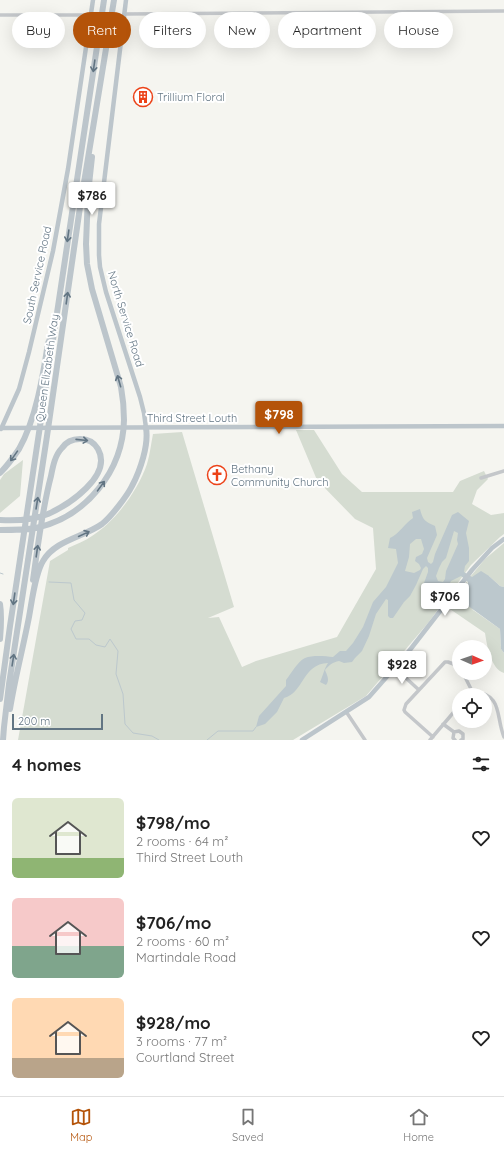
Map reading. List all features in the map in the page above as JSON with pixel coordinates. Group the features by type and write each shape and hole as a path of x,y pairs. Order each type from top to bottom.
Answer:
{"highway":[{"name":"Queen Elizabeth Way","path":"0,699 104,0"},
{"name":"Queen Elizabeth Way","path":"5,740 4,727 9,684 48,436 80,207 114,0"},
{"path":"0,530 28,529 47,524 58,520 80,507 99,489 115,462 122,436 124,420 121,387 92,289 87,264 86,244 88,194 97,100"},
{"path":"0,473 19,449 25,436 38,398 48,343 54,330"},
{"path":"5,740 37,578 42,562 49,552 102,524 122,501 132,487 143,459 146,442 146,428"},
{"path":"0,520 29,519 48,514 66,505 87,488 98,473 101,466 101,457 98,448 91,442 78,439 71,441 62,448 55,460 44,508 29,618"},
{"path":"0,604 2,618 0,639"}],"street":[{"name":"South Service Road","path":"91,12 93,0"},
{"name":"North Service Road","path":"124,12 126,0"},
{"path":"131,14 504,11"},
{"path":"0,15 73,15"},
{"name":"South Service Road","path":"0,429 19,389 31,346 68,169 85,48"},
{"name":"North Service Road","path":"120,48 99,224 99,254 100,267 106,292 140,397 146,428"},
{"name":"Third Street Louth","path":"0,429 504,426"},
{"path":"482,478 504,470"},
{"path":"302,740 347,713 369,697 406,655 472,570 492,548 504,539"},
{"path":"452,663 445,662 406,704 404,710 431,738 452,714"},
{"path":"395,668 419,690"},
{"path":"492,700 496,705 504,737"},
{"path":"347,713 365,740"},
{"path":"443,724 454,732 463,734 463,739 461,740"},
{"path":"454,732 453,738 455,740"}],"shaded area":[{"path":"296,430 314,430 342,474 362,492 453,492 460,481 484,471 488,479 477,490 472,504 491,515 504,513 504,534 471,565 428,623 366,696 293,740 18,740 50,561 68,550 68,548 101,530 118,513 132,494 143,474 148,460 153,434 182,432 234,607 208,618 219,617 242,667 256,661 337,637 376,569 373,528 355,519 317,480"},
{"path":"23,460 20,496 0,513 0,480 4,474"},
{"path":"420,509 424,520 435,526 437,535 427,558 428,562 431,564 452,515 458,512 469,521 466,533 469,548 469,561 465,566 464,572 472,577 481,571 500,586 504,587 504,653 501,649 500,629 460,600 468,585 468,582 461,576 451,581 443,590 437,589 427,593 424,583 428,572 428,568 426,566 423,569 410,596 393,618 388,616 388,600 386,599 376,614 369,636 362,651 352,662 344,663 339,661 330,665 325,670 328,679 326,685 320,682 325,668 328,663 313,668 296,691 284,698 277,712 265,724 256,727 259,716 286,686 286,680 302,660 315,656 333,657 340,651 346,651 353,643 363,627 373,602 386,587 398,563 396,549 388,548 390,538 413,518 412,512","holes":["454,531 458,533 458,544 446,571 445,579 443,582 438,581 436,576 442,562 446,558","416,539 421,539 424,549 422,554 416,557 415,561 421,568 414,573 405,571 409,557 410,544"]},
{"path":"504,543 504,587 500,586 489,576 470,577 485,559"},
{"path":"467,581 468,585 463,593 473,610 500,629 501,649 504,653 504,673 496,667 492,660 492,640 486,640 485,633 447,607"}],"waterway":[{"path":"49,582 71,583 74,600 85,613 82,620 75,621 71,629 76,639 89,639 96,645 105,647 110,639 118,651 116,674 123,694 125,724 133,733 152,736 159,740"},
{"path":"207,740 218,731 253,731 256,727"}],"place":[{"name":"Trillium Floral","path":"143,97"},
{"name":"Bethany Community Church","path":"217,475"}]}
